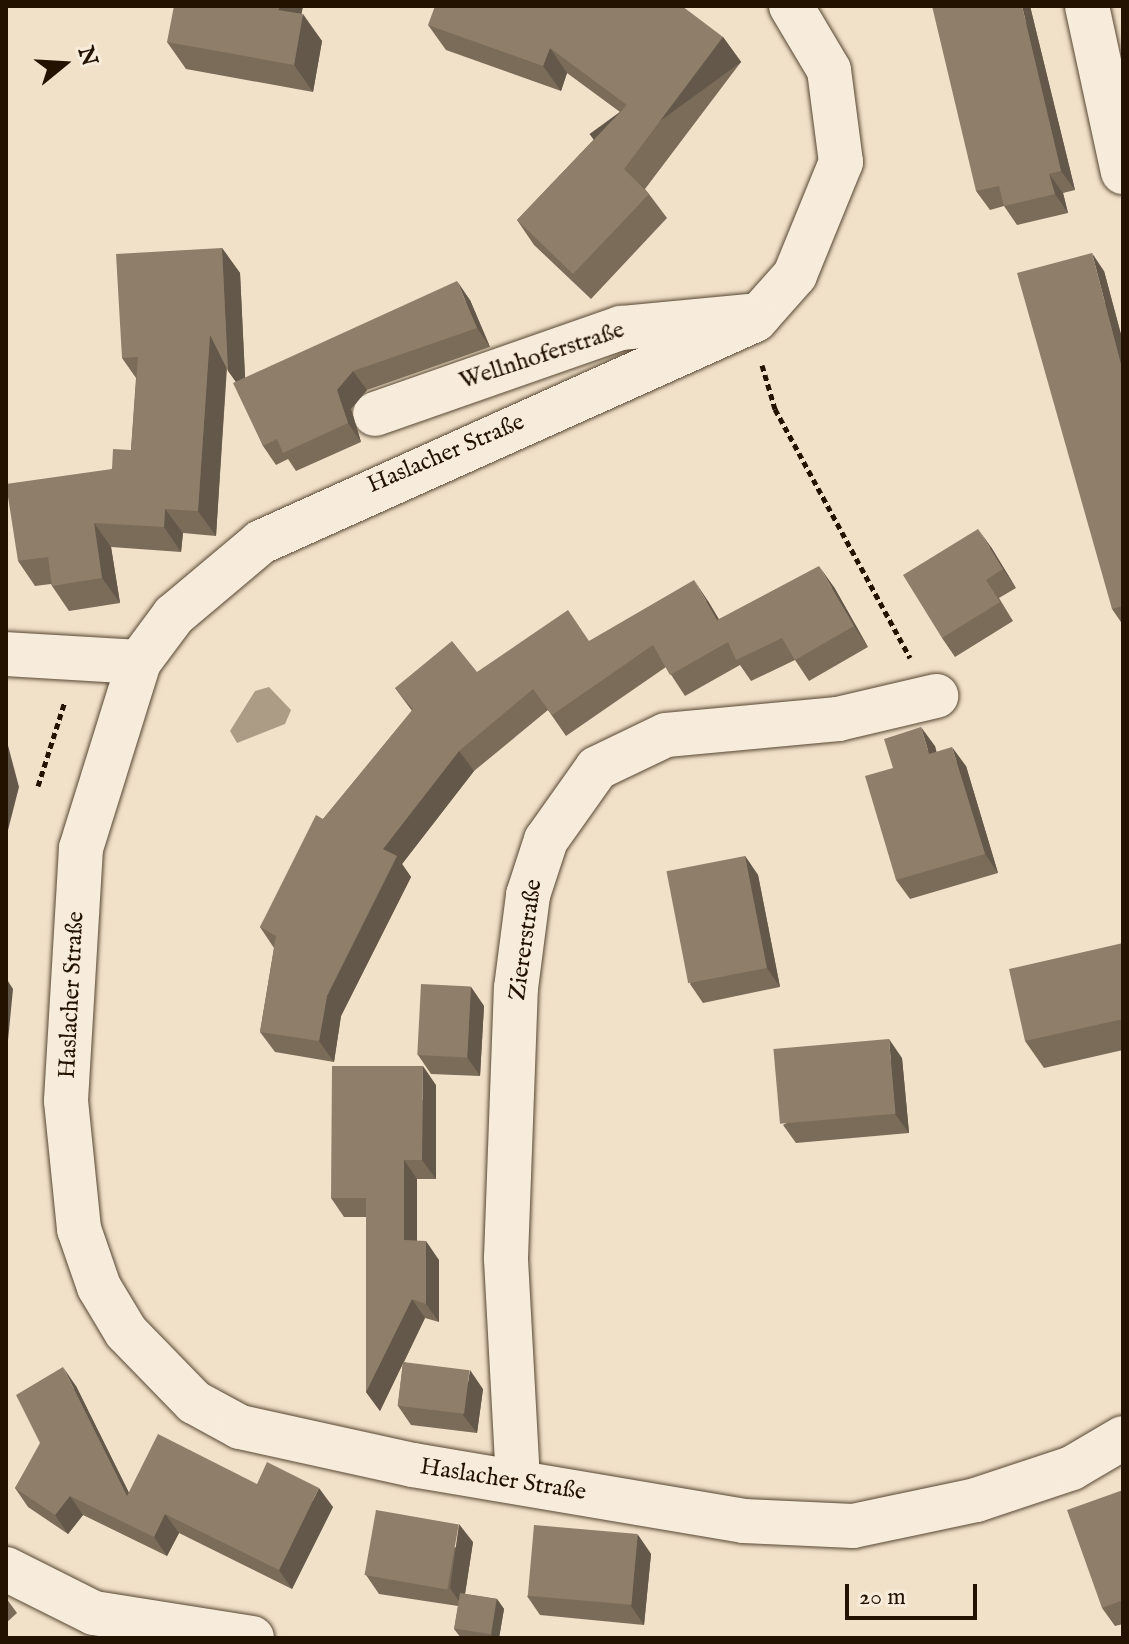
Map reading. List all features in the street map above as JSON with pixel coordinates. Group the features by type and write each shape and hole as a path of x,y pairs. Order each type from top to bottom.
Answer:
{"street":[{"path":"761,314 813,240 841,162 829,70 791,6"},
{"path":"1087,6 1123,172"},
{"name":"Wellnhoferstraße","path":"375,414 621,328 761,314"},
{"name":"Haslacher Straße","path":"761,314 261,542 174,615 139,662 81,848 69,991 70,1177 99,1287 161,1373 240,1427 744,1521 853,1526 976,1500 1072,1468 1123,1438"},
{"path":"6,654 139,662"},
{"name":"Ziererstraße","path":"518,1481 506,1258 516,988 528,895 546,840 597,768 666,735 838,719 936,696"},
{"path":"6,1569 94,1613 252,1638"}],"path":[{"path":"764,374 775,409 911,651"},
{"path":"38,786 78,658"}],"shaded area":[{"path":"269,687 291,710 285,724 237,743 230,731 255,691"}],"building":[{"path":"174,6 279,6 278,10 303,14 294,65 167,42"},
{"path":"435,6 682,6 723,37 624,169 649,194 573,274 517,220 627,105 550,48 543,66 428,25"},
{"path":"932,6 1022,6 1061,171 1049,174 1055,194 1004,206 999,186 976,191"},
{"path":"222,248 228,371 210,335 198,511 165,509 164,527 94,523 102,578 52,586 48,557 18,561 6,484 112,469 113,449 131,450 138,357 122,358 116,254"},
{"path":"1092,253 1123,372 1123,606 1112,609 1017,273"},
{"path":"457,281 477,328 353,371 337,390 348,423 283,453 277,439 263,446 233,383"},
{"path":"978,529 1003,569 986,580 1000,602 942,638 903,575"},
{"path":"819,566 854,626 795,660 782,638 736,660 728,642 670,675 653,645 552,715 533,689 459,751 383,849 397,856 327,996 319,1041 260,1032 276,936 260,927 316,815 323,819 413,709 395,688 452,641 477,672 568,610 589,641 694,580 717,620"},
{"path":"921,727 929,754 952,747 985,854 896,880 865,776 893,768 884,739"},
{"path":"745,856 767,968 688,983 666,871"},
{"path":"1123,943 1123,1019 1025,1041 1009,969"},
{"path":"421,984 471,987 467,1058 417,1055"},
{"path":"889,1039 896,1114 780,1124 773,1049"},
{"path":"332,1066 423,1066 422,1160 404,1160 404,1240 426,1241 426,1304 412,1299 366,1392 366,1198 331,1198"},
{"path":"403,1362 470,1370 464,1414 398,1406"},
{"path":"63,1367 127,1496 158,1434 257,1484 267,1462 319,1488 279,1570 165,1514 154,1537 70,1496 55,1515 15,1488 40,1443 16,1395"},
{"path":"1123,1490 1123,1600 1102,1608 1067,1510"},
{"path":"376,1510 459,1525 447,1590 365,1575"},
{"path":"534,1525 638,1534 631,1605 528,1596"},
{"path":"460,1593 497,1599 491,1634 454,1629"}]}
